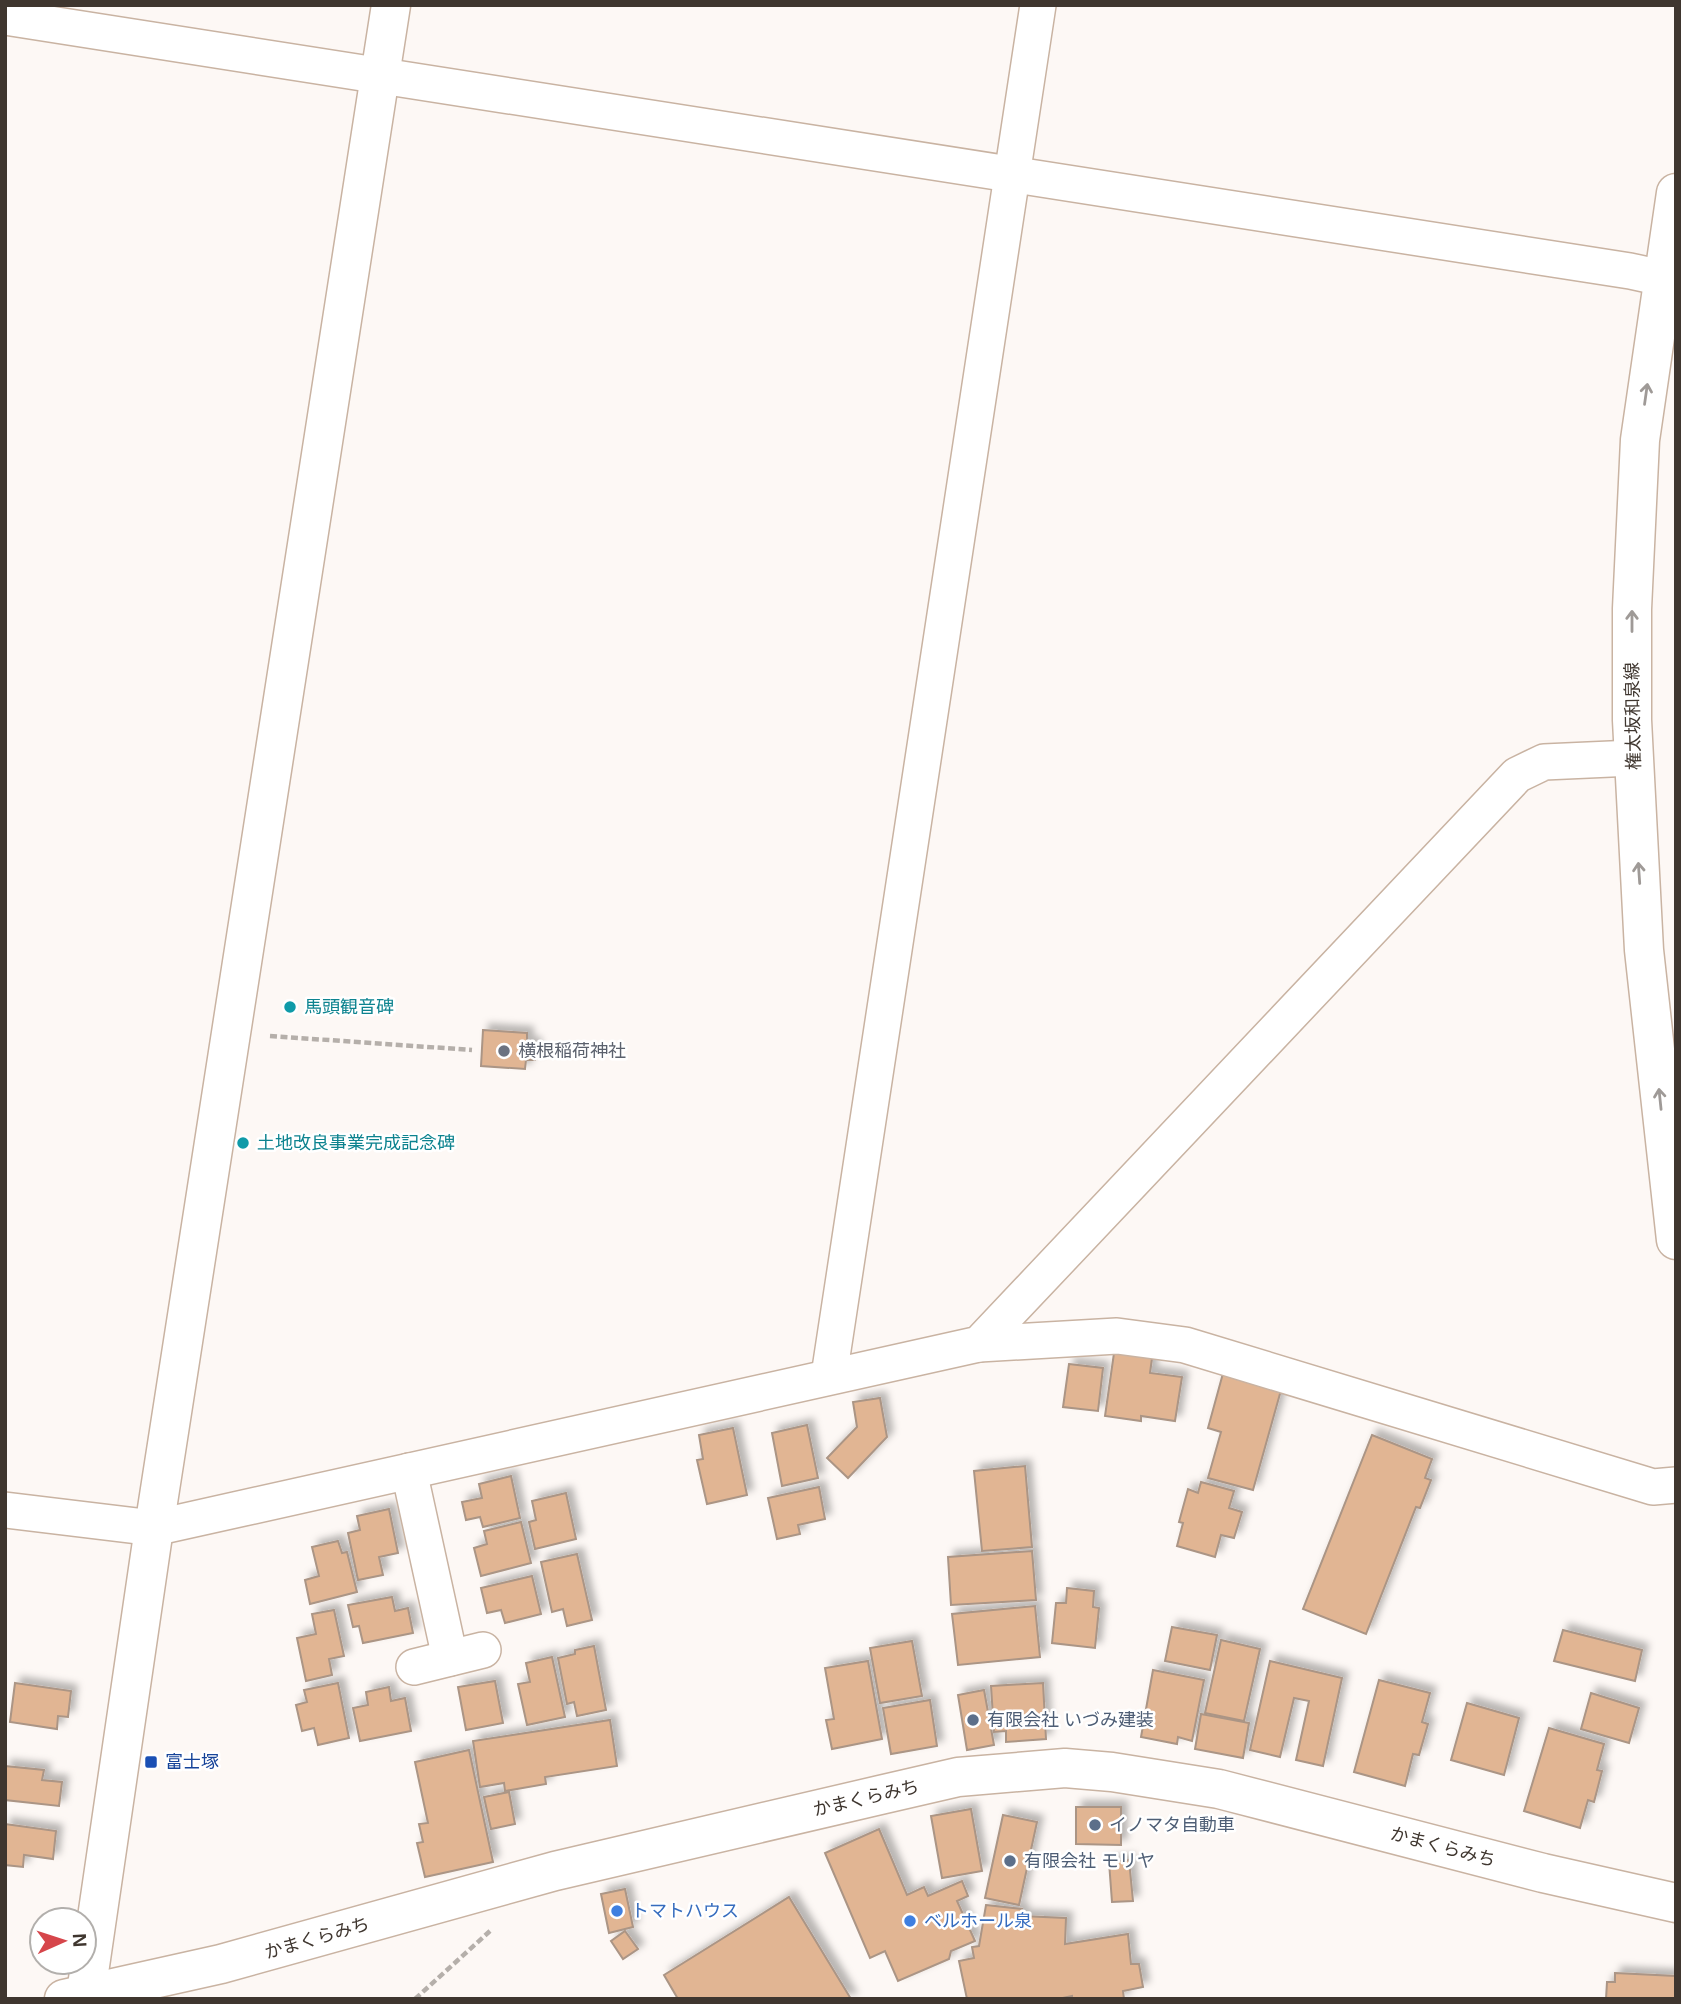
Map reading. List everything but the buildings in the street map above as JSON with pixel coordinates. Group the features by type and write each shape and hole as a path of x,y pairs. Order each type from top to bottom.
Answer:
{"street":[{"path":"75,1996 155,1528 391,5"},
{"path":"829,1376 1038,5"},
{"path":"5,17 381,73 1630,271 1669,280"},
{"name":"権太坂和泉線","path":"1676,193 1669,280 1640,440 1632,608 1633,758 1644,950 1676,1240"},
{"path":"979,1344 1517,775 1544,762 1633,758"},
{"path":"5,1510 155,1528 979,1344 1117,1336 1185,1345 1653,1487 1676,1485"},
{"path":"409,1471 466,1654 414,1667"},
{"name":"かまくらみち","path":"75,1996 221,1964 555,1871 958,1777 1065,1769 1112,1772 1219,1789 1544,1873 1676,1903"}],"path":[{"path":"232,1034 472,1051"},
{"path":"415,1999 497,1925"}],"place":[{"name":"馬頭観音碑","path":"290,1007"},
{"name":"横根稲荷神社","path":"504,1051"},
{"name":"土地改良事業完成記念碑","path":"243,1143"},
{"name":"有限会社 いづみ建装","path":"973,1720"},
{"name":"富士塚","path":"151,1762"},
{"name":"イノマタ自動車","path":"1095,1825"},
{"name":"有限会社 モリヤ","path":"1010,1861"},
{"name":"トマトハウス","path":"617,1911"},
{"name":"ベルホール泉","path":"910,1921"}]}
